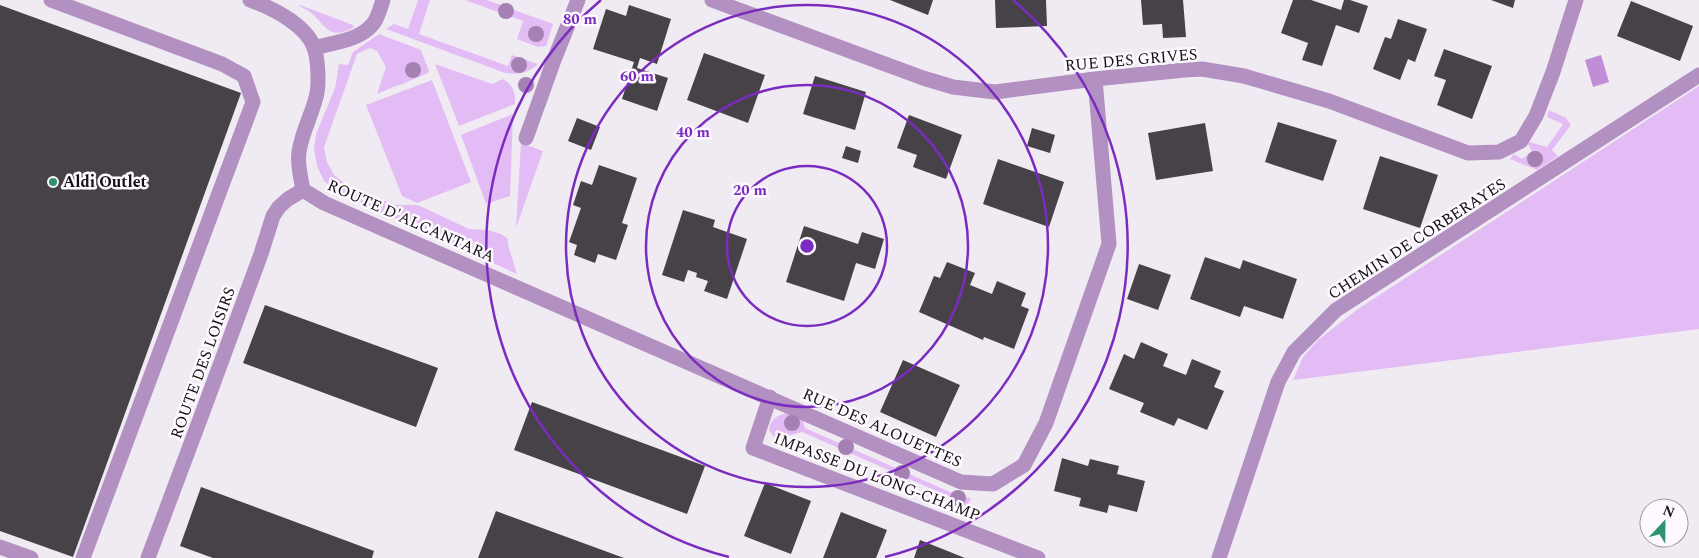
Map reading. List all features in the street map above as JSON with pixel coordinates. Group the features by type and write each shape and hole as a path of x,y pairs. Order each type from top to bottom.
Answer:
{"street":[{"path":"51,0 222,64 244,76 253,102 83,558"},
{"path":"250,0 264,5 292,22 307,37 314,48 352,38 370,27 374,23 383,0"},
{"path":"526,138 578,0"},
{"name":"RUE DES GRIVES","path":"712,0 953,88 995,92 1095,79 1202,70 1244,76 1328,100 1468,153 1499,152 1521,141 1536,116 1553,72 1576,0"},
{"name":"ROUTE D'ALCANTARA","path":"314,48 318,78 317,92 304,128 298,153 298,165 303,190 333,206 495,278"},
{"name":"CHEMIN DE CORBERAYES","path":"1218,558 1278,382 1294,352 1336,310 1699,75"},
{"name":"RUE DES ALOUETTES","path":"495,278 961,482 993,484 1024,465 1046,423 1109,244 1095,79"},
{"name":"ROUTE DES LOISIRS","path":"148,558 273,216 288,199 303,190"},
{"name":"IMPASSE DU LONG-CHAMP","path":"770,397 753,448 1038,558"},
{"path":"0,547 31,558"}],"shaded area":[{"path":"418,0 430,0 419,34 508,66 512,55 538,64 523,73 505,73 386,29 394,24 408,29"},
{"path":"465,0 487,0 553,24 546,46 538,47 517,39 523,21"},
{"path":"300,5 354,27 339,33 333,32"},
{"path":"379,34 421,50 429,71 377,94 386,67 377,51 370,48 357,54 324,147 327,162 334,175 351,188 396,205 418,205 469,229 488,230 501,234 508,239 517,274 339,193 324,181 317,166 314,149 316,134 335,88 339,64 348,65 353,52"},
{"path":"1601,55 1609,82 1593,87 1585,60"},
{"path":"435,64 492,84 503,79 510,84 513,90 515,104 459,126"},
{"path":"432,80 471,182 417,203 402,196 366,105"},
{"path":"1699,86 1699,329 1293,380 1303,357 1318,340 1358,309"},
{"path":"1549,110 1566,118 1571,125 1552,150 1558,156 1537,170 1510,159 1514,154 1522,159 1532,151 1528,144 1529,142 1547,147 1563,124 1547,117"},
{"path":"513,114 510,196 486,204 461,135"},
{"path":"521,143 543,151 516,228"},
{"path":"790,412 802,418 805,428 959,496 971,498 965,513 960,511 957,500 802,432 779,438 774,437 769,430 772,422 776,417"}],"building":[{"path":"890,0 933,0 928,15"},
{"path":"995,0 1046,0 1047,26 996,28"},
{"path":"1141,0 1183,0 1186,37 1163,38 1162,24 1143,25"},
{"path":"1293,0 1311,0 1341,10 1344,0 1368,6 1359,33 1336,25 1322,66 1302,60 1308,43 1281,33"},
{"path":"1491,0 1515,0 1513,8"},
{"path":"1631,1 1693,26 1680,61 1617,36"},
{"path":"0,5 241,93 73,557 0,531"},
{"path":"629,5 671,19 657,64 640,58 637,68 668,78 657,111 622,99 634,62 593,49 606,9 626,16"},
{"path":"1398,19 1427,29 1415,62 1408,59 1400,80 1373,69 1385,37 1391,39"},
{"path":"1444,49 1492,66 1472,119 1437,105 1446,80 1434,76"},
{"path":"704,53 765,75 748,123 687,100"},
{"path":"815,76 866,92 855,130 803,114"},
{"path":"909,115 962,135 946,179 913,167 917,155 897,148"},
{"path":"577,118 600,127 591,150 568,141"},
{"path":"1278,122 1337,140 1323,181 1265,162"},
{"path":"1205,123 1213,171 1156,180 1148,133"},
{"path":"1032,128 1055,135 1050,153 1027,146"},
{"path":"846,146 861,151 858,163 842,158"},
{"path":"1380,156 1438,175 1420,228 1363,209"},
{"path":"998,159 1064,182 1049,227 983,204"},
{"path":"599,165 637,178 622,223 628,225 616,260 598,254 595,263 574,255 577,245 569,242 581,208 573,205 581,181 592,185"},
{"path":"683,210 715,220 713,227 747,239 727,299 704,291 708,281 696,277 697,273 688,270 684,282 662,275"},
{"path":"804,226 858,244 862,232 884,239 875,269 856,263 844,301 786,282"},
{"path":"1205,257 1240,269 1243,260 1297,279 1283,319 1244,306 1240,317 1190,299"},
{"path":"947,262 975,273 970,285 992,294 997,281 1026,293 1021,306 1029,309 1014,349 984,337 983,340 919,312 934,276 940,278"},
{"path":"1139,264 1171,275 1158,310 1127,299"},
{"path":"265,305 438,368 416,427 243,363"},
{"path":"1141,342 1168,354 1163,366 1186,375 1192,359 1221,371 1214,387 1224,391 1207,430 1178,418 1174,426 1140,412 1144,403 1109,389 1124,354 1134,359"},
{"path":"903,360 960,385 936,437 880,412"},
{"path":"532,402 705,466 687,514 514,450"},
{"path":"1062,458 1088,466 1090,459 1119,466 1117,474 1145,481 1137,512 1109,505 1107,513 1079,506 1081,498 1054,491"},
{"path":"765,483 811,501 791,554 744,536"},
{"path":"201,487 374,551 372,558 213,558 180,546"},
{"path":"496,511 624,558 478,558"},
{"path":"841,512 887,530 876,558 823,558"},
{"path":"920,540 965,558 914,558"}],"place":[{"name":"Aldi Outlet","path":"53,182"}]}
